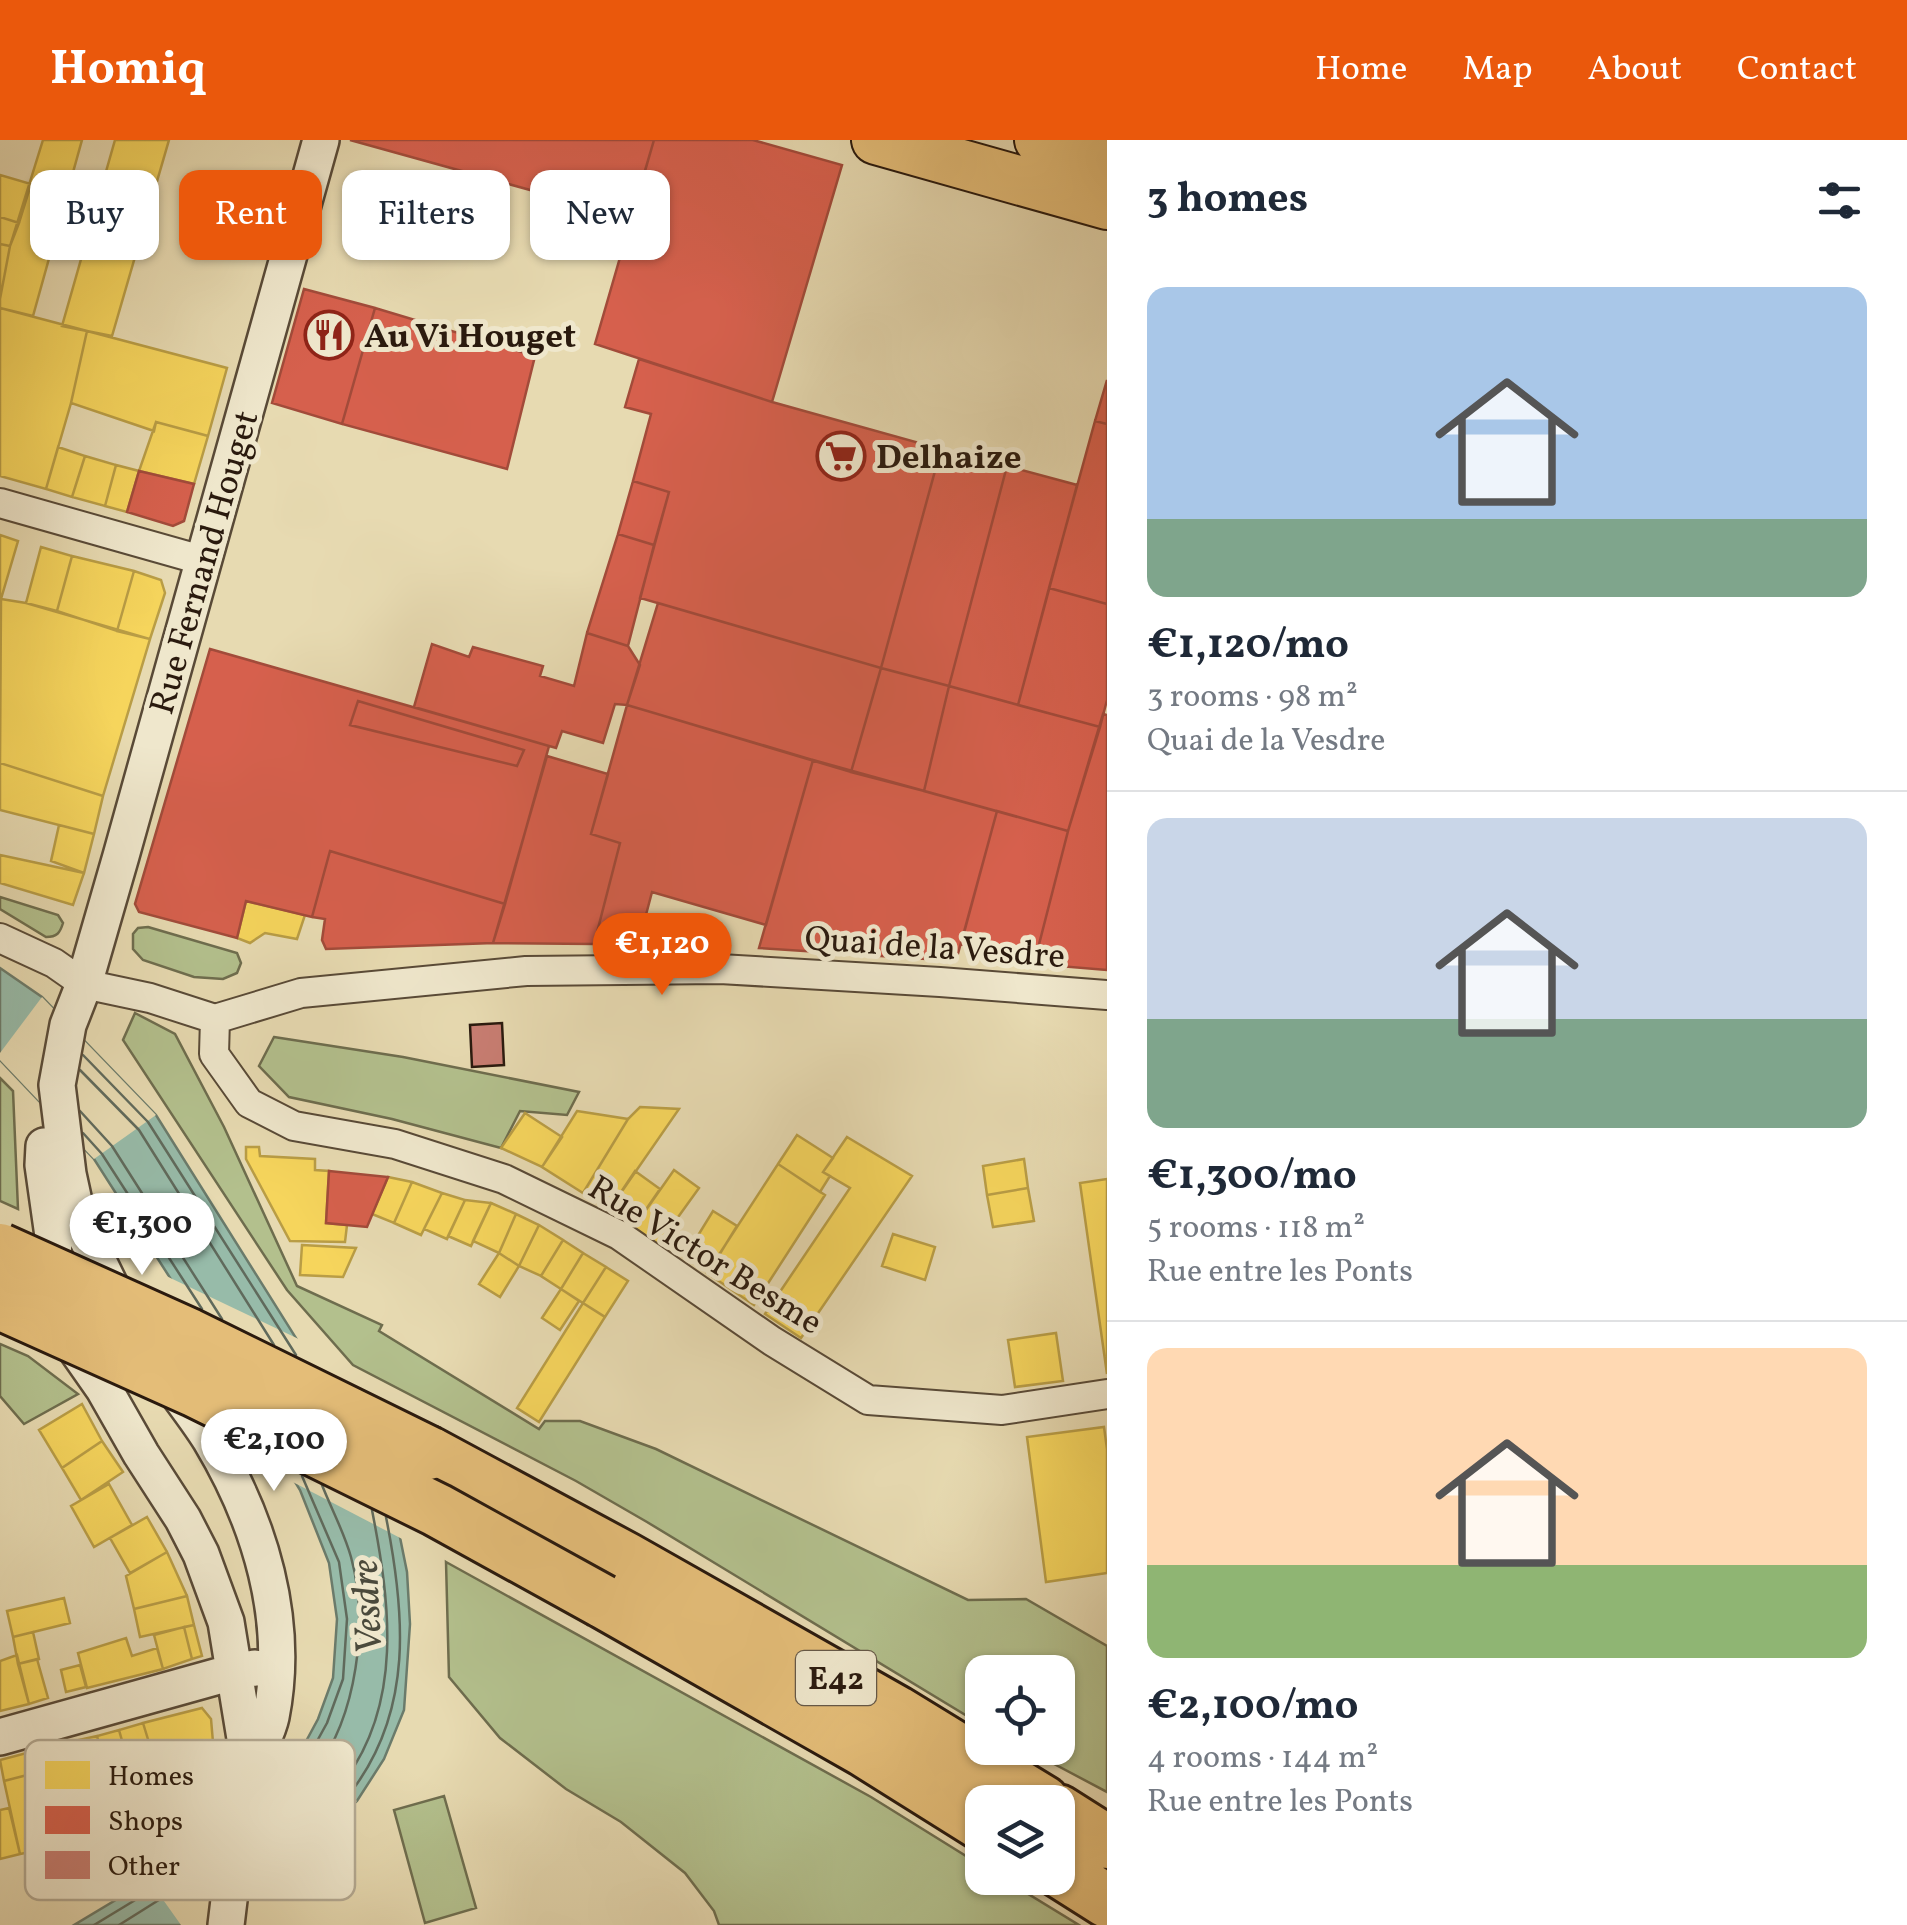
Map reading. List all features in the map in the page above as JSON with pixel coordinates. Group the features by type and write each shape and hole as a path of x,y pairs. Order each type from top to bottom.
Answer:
{"highway":[{"path":"876,140 1107,205"},
{"path":"1038,140 1107,159"},
{"name":"E42","path":"0,1250 189,1335 428,1453 864,1750 965,1813"},
{"name":"E42","path":"0,1304 194,1390 437,1510 614,1580 896,1712 1015,1785"},
{"path":"1075,1821 1107,1839"},
{"path":"1075,1881 1107,1901"}],"street":[{"name":"Rue Fernand Houget","path":"55,1106 68,1025 84,984 321,140"},
{"path":"0,503 204,561"},
{"path":"0,938 54,963 84,984 150,998 215,1018"},
{"name":"Quai de la Vesdre","path":"215,1018 301,993 526,971 720,969 1107,995"},
{"name":"Rue Victor Besme","path":"215,1018 214,1054 249,1104 294,1126 395,1144 504,1180 619,1234 772,1341 868,1400 1002,1410 1107,1394"},
{"path":"55,1106 78,1220 117,1300 209,1438 238,1490 265,1560 275,1612 276,1664 270,1718 263,1740"},
{"path":"55,1106 43,1165 54,1243 49,1293 76,1350 184,1519 201,1554 226,1622 245,1740"},
{"path":"0,1738 233,1672 276,1664"}],"shaded area":[{"path":"0,897 58,915 63,923 61,929 46,937 0,909"},
{"path":"148,927 237,953 241,963 237,973 223,979 194,977 143,960 133,949 133,934 138,928"},
{"path":"135,1013 175,1034 224,1127 297,1286 382,1325 379,1331 539,1429 545,1421 580,1421 656,1449 968,1600 1026,1599 1107,1646 1107,1792 1056,1765 1075,1765 1075,1655 965,1655 965,1715 576,1481 353,1365 287,1290 123,1040"},
{"path":"274,1037 403,1057 579,1092 567,1115 520,1111 501,1148 289,1097 259,1066"},
{"path":"0,1078 13,1091 18,1209 0,1201"},
{"path":"0,1344 28,1356 78,1394 24,1424 0,1396"},
{"path":"446,1562 871,1797 965,1855 965,1895 1030,1895 1079,1925 719,1925 714,1911 685,1873 621,1822 566,1789 500,1738 449,1677"},
{"path":"444,1796 476,1908 425,1923 394,1810"}],"water":[{"name":"Vesdre","path":"0,968 42,997 156,1115 390,1488 407,1572 410,1624 404,1710 384,1759 355,1803 355,1740 307,1740 333,1678 337,1619 329,1563 300,1490 94,1159 0,1060"},
{"path":"116,1900 242,1900 213,1925 74,1925"}],"pier":[{"path":"42,997 156,1115 94,1159 0,1060 0,1053"},
{"path":"162,1274 305,1342 395,1485 406,1541 287,1479"},
{"path":"163,1900 242,1900 213,1925 181,1925"}],"building: Homes":[{"path":"43,140 82,140 74,170 34,170"},
{"path":"115,140 169,140 159,174 159,170 106,170"},
{"path":"0,175 30,184 19,223 0,217"},
{"path":"30,182 30,260 49,260 33,316 0,308 10,246"},
{"path":"0,217 19,223 10,246 0,244"},
{"path":"0,244 10,246 0,299"},
{"path":"81,260 134,260 112,336 62,326"},
{"path":"0,308 87,331 46,489 0,476"},
{"path":"87,331 227,368 208,436 156,422 154,431 71,403"},
{"path":"156,422 208,436 194,484 139,471"},
{"path":"58,447 85,456 72,497 46,489"},
{"path":"85,456 116,465 105,506 72,497"},
{"path":"116,465 139,471 127,512 105,506"},
{"path":"0,535 18,541 1,599 0,598"},
{"path":"41,547 72,556 57,611 26,603"},
{"path":"72,556 134,571 117,631 57,611"},
{"path":"134,571 161,580 165,593 150,639 117,631"},
{"path":"1,599 150,639 103,796 0,763"},
{"path":"0,763 103,796 94,834 0,810"},
{"path":"59,825 94,834 84,873 51,861"},
{"path":"0,855 84,873 73,905 0,883"},
{"path":"246,901 305,915 297,939 265,933 250,943 237,938"},
{"path":"640,1107 679,1109 609,1210 583,1193 628,1119"},
{"path":"577,1111 628,1119 583,1193 542,1167"},
{"path":"525,1113 562,1137 542,1167 501,1148"},
{"path":"797,1135 833,1158 823,1172 830,1176 820,1192 778,1164"},
{"path":"847,1137 912,1176 801,1338 765,1314 850,1188 823,1172"},
{"path":"246,1147 259,1147 260,1156 315,1159 315,1170 329,1171 326,1223 347,1225 345,1242 290,1241 246,1159"},
{"path":"1024,1159 1028,1188 987,1195 983,1166"},
{"path":"778,1164 825,1195 754,1305 707,1273"},
{"path":"674,1170 699,1188 658,1245 634,1227"},
{"path":"635,1171 660,1189 634,1227 609,1210"},
{"path":"388,1177 412,1182 394,1223 372,1214"},
{"path":"1107,1179 1107,1374 1080,1183"},
{"path":"412,1182 442,1193 421,1235 394,1223"},
{"path":"1028,1188 1034,1221 993,1227 987,1195"},
{"path":"442,1193 465,1200 447,1239 424,1229"},
{"path":"465,1200 491,1203 471,1246 448,1236"},
{"path":"491,1203 516,1214 499,1253 473,1241"},
{"path":"713,1211 737,1226 713,1265 689,1250"},
{"path":"516,1214 539,1225 519,1266 499,1253"},
{"path":"539,1225 563,1240 541,1276 519,1266"},
{"path":"893,1234 935,1247 925,1280 882,1266"},
{"path":"563,1240 583,1253 561,1289 541,1276"},
{"path":"302,1245 356,1248 343,1277 300,1275"},
{"path":"499,1253 519,1266 500,1297 479,1284"},
{"path":"583,1253 606,1267 583,1303 561,1289"},
{"path":"606,1267 628,1281 605,1317 583,1303"},
{"path":"561,1289 579,1301 560,1330 542,1318"},
{"path":"583,1303 605,1317 539,1422 517,1408"},
{"path":"1056,1333 1063,1381 1015,1387 1008,1340"},
{"path":"82,1404 102,1441 62,1468 39,1430"},
{"path":"1104,1427 1107,1573 1046,1582 1027,1437"},
{"path":"102,1441 123,1472 81,1500 62,1468"},
{"path":"109,1484 132,1525 94,1547 71,1506"},
{"path":"147,1517 167,1552 130,1573 110,1538"},
{"path":"167,1552 187,1596 134,1609 126,1576"},
{"path":"187,1596 194,1625 140,1637 134,1609"},
{"path":"64,1598 70,1623 13,1637 7,1611"},
{"path":"194,1625 202,1656 192,1659 184,1627"},
{"path":"184,1627 192,1659 163,1669 154,1635"},
{"path":"33,1632 39,1659 18,1664 13,1637"},
{"path":"126,1638 132,1656 157,1648 163,1669 87,1688 78,1653"},
{"path":"17,1655 29,1704 0,1711 0,1661"},
{"path":"37,1659 48,1698 29,1704 18,1664"},
{"path":"80,1665 86,1687 66,1692 61,1670"},
{"path":"202,1708 211,1719 213,1740 148,1740 143,1723"},
{"path":"143,1723 148,1740 122,1740 119,1730"},
{"path":"119,1730 122,1740 98,1740 97,1736"},
{"path":"25,1753 25,1776 4,1781 0,1760"},
{"path":"25,1776 25,1853 20,1854 4,1781"},
{"path":"9,1808 20,1854 0,1859 0,1810"}],"building: Shops":[{"path":"350,140 654,140 645,170 530,170 530,190 510,184 510,170 458,170"},
{"path":"654,140 753,140 842,165 772,402 595,344 619,260 670,260 670,170 645,170"},
{"path":"304,289 375,308 342,424 272,403"},
{"path":"375,308 535,356 507,469 342,424"},
{"path":"639,359 772,402 941,449 881,668 640,598 669,492 633,481 651,414 625,407"},
{"path":"1107,380 1107,424 1095,421"},
{"path":"1095,421 1107,424 1107,604 1049,588"},
{"path":"941,449 1007,466 949,686 881,668"},
{"path":"1007,466 1077,485 1018,705 949,686"},
{"path":"139,471 194,484 184,521 173,526 127,512"},
{"path":"633,481 669,492 654,545 618,534"},
{"path":"618,534 654,545 628,646 587,633"},
{"path":"1049,588 1107,604 1107,700 1100,727 1018,705"},
{"path":"658,603 881,668 851,772 627,705"},
{"path":"587,633 628,646 640,665 627,705 615,704 603,743 562,731 556,748 414,707 432,644 469,657 473,647 543,666 540,676 574,686"},
{"path":"210,649 549,746 505,904 330,851 312,917 246,901 237,938 139,912 135,904"},
{"path":"881,668 949,686 924,791 851,772"},
{"path":"949,686 1100,727 1068,831 924,791"},
{"path":"358,701 524,750 517,766 350,725"},
{"path":"627,705 813,760 766,925 652,892 638,945 594,944 620,843 591,834"},
{"path":"1103,714 1107,715 1107,970 1034,964 1068,831"},
{"path":"547,756 608,774 591,834 620,843 594,944 493,943"},
{"path":"813,760 997,811 956,961 759,948"},
{"path":"997,811 1068,831 1034,964 961,944"},
{"path":"330,851 505,904 493,943 326,949 322,940 325,919 312,917"},
{"path":"329,1171 388,1177 367,1227 326,1223"}],"building: Other":[{"path":"502,1023 504,1065 472,1067 470,1025"}],"place":[{"name":"Au Vi Houget","path":"329,335"},
{"name":"Delhaize","path":"841,456"}]}
